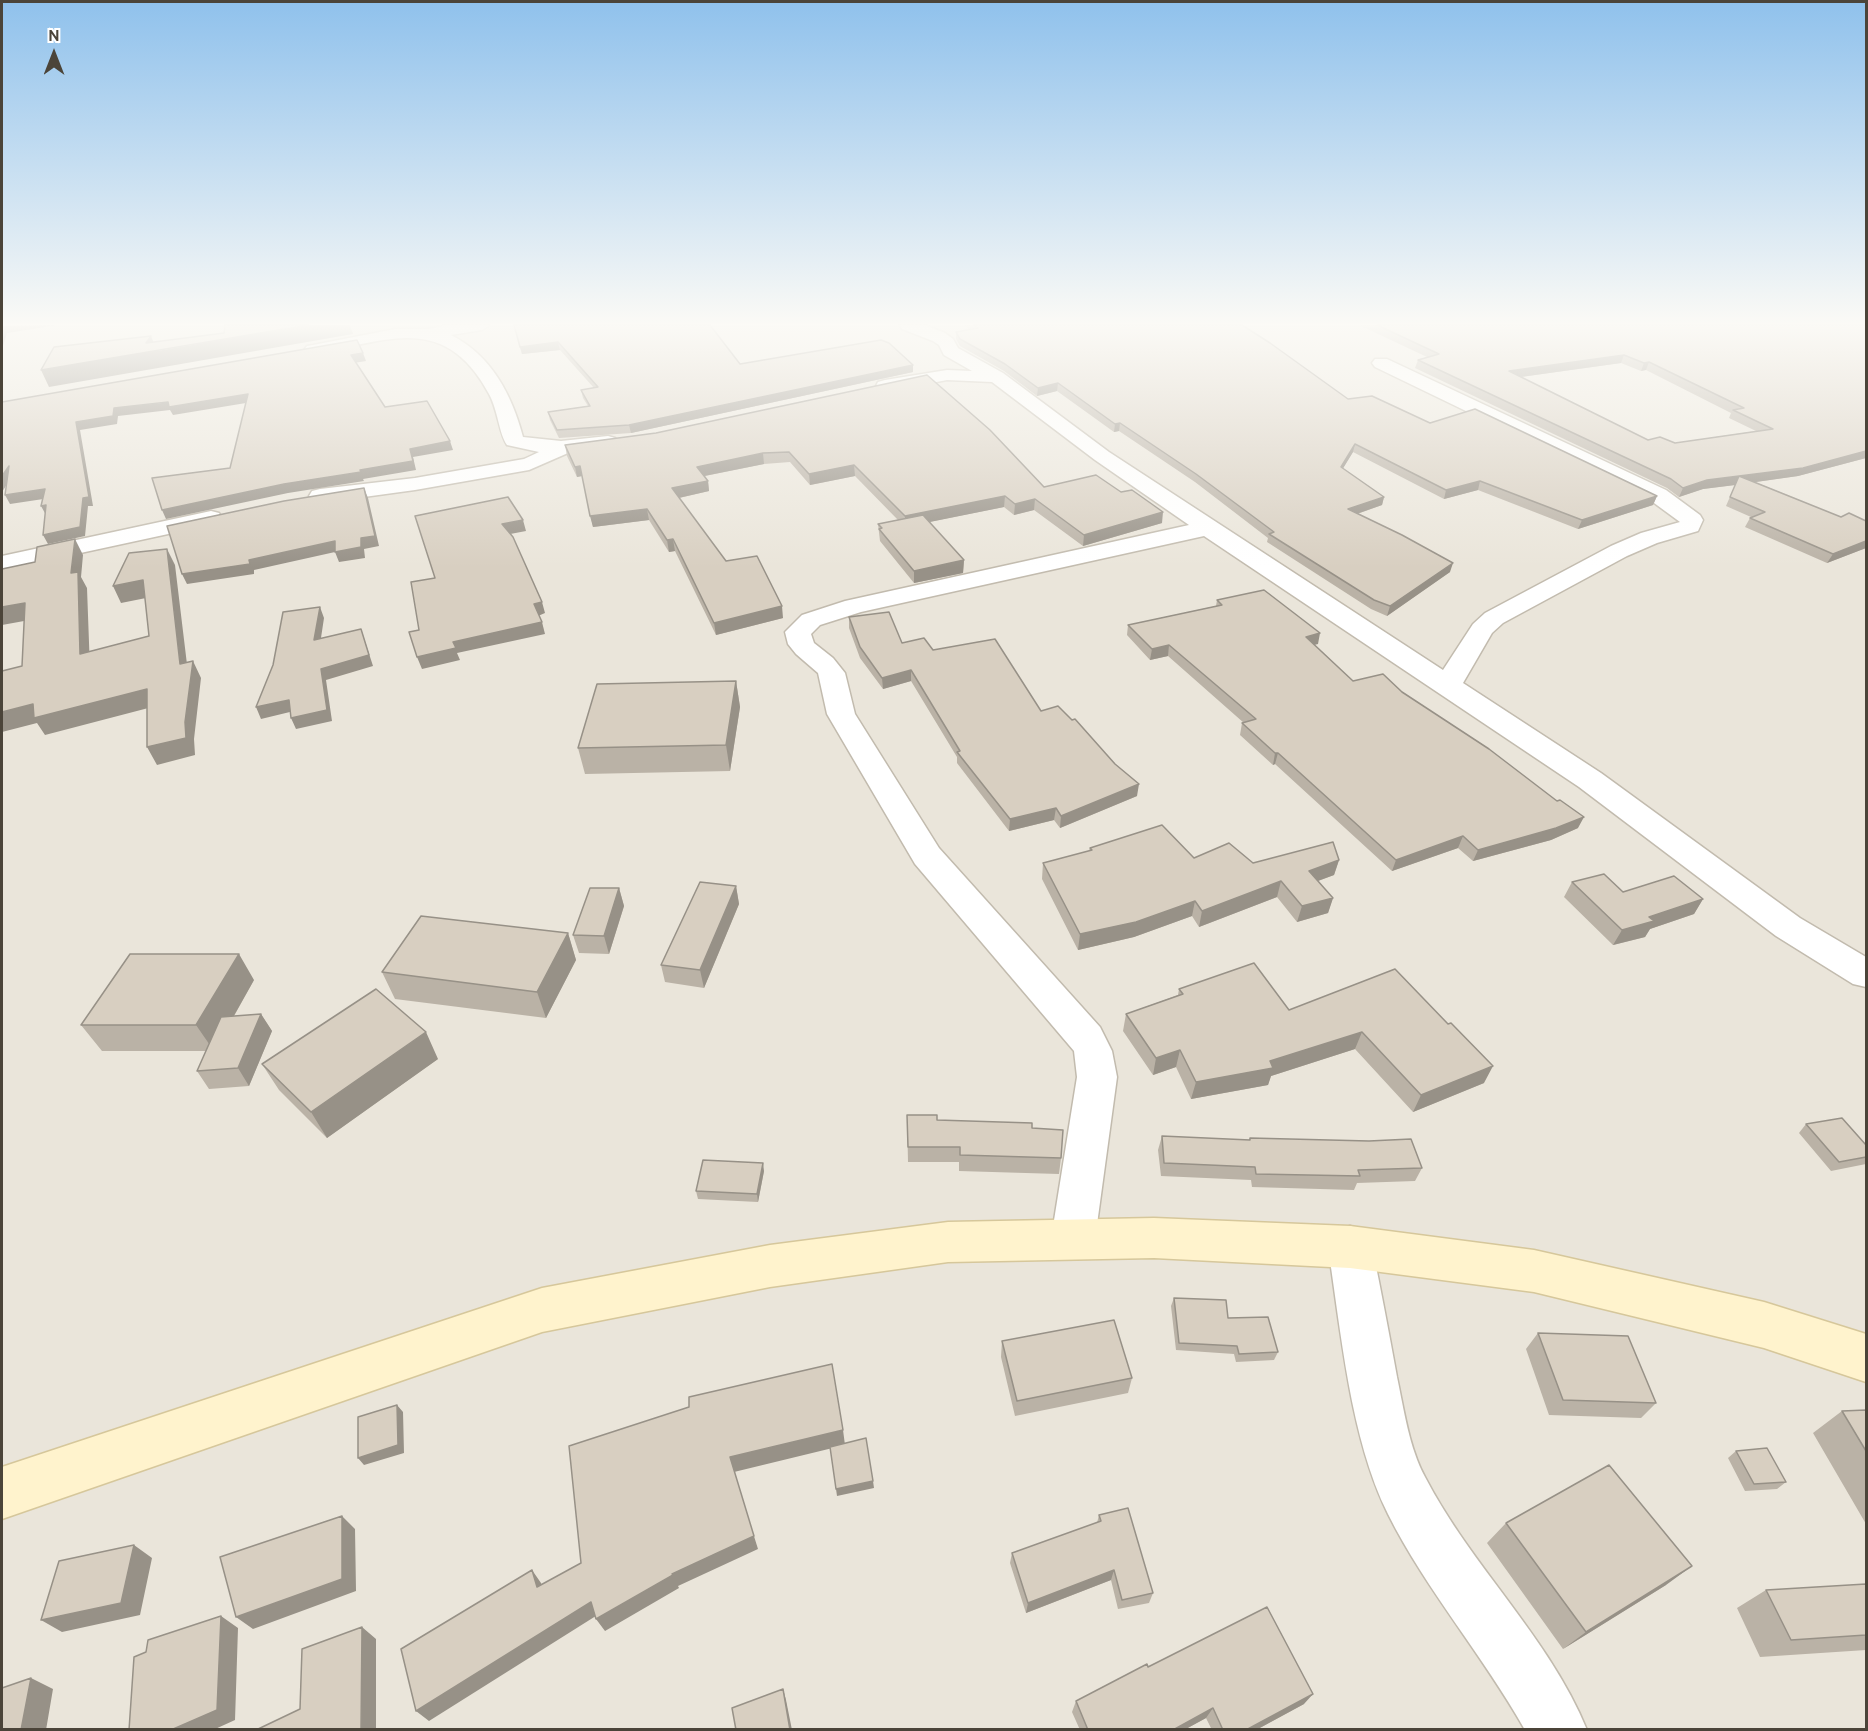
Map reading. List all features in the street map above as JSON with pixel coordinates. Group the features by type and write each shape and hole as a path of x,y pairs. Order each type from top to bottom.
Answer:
{"street":[{"path":"504,406 514,441 542,446 567,447 628,439"},
{"path":"1035,406 1102,456 1208,528 1590,780 1788,927 1866,974"},
{"path":"1448,685 1482,629 1494,618 1629,547 1649,538 1690,526 1692,520 1658,495 1471,406"},
{"path":"299,500 415,484 529,464 567,447"},
{"path":"2,563 234,513"},
{"path":"1073,1239 1096,1077 1093,1051 1086,1038 927,856 841,714 835,702 835,682 828,668 803,647 798,639 798,632 811,620 854,606 1208,528"},
{"path":"2,1493 542,1310 770,1266 948,1242 1154,1238 1350,1247 1534,1271 1764,1325 1866,1358"},
{"path":"1350,1247 1379,1409 1390,1454 1406,1495 1442,1554 1530,1682 1558,1730"}],"shaded area":[{"path":"2,406 1866,406 1866,1729 2,1729"}],"building":[{"path":"2,406 134,406 114,408 113,416 76,422 89,497 83,498 80,527 43,535 46,505 41,506 45,489 5,495 9,466 2,476"},
{"path":"245,406 430,406 450,441 410,449 413,461 284,484 162,510 152,478 230,468"},
{"path":"590,406 720,406 629,425 557,430 548,412"},
{"path":"783,406 962,406 990,430 1044,487 1096,475 1121,492 1132,490 1163,512 1084,535 1035,499 1015,504 1005,496 905,516 854,465 809,474 789,452 763,453 697,467 708,481 672,488 726,561 757,556 782,606 714,623 673,539 667,540 647,509 590,516 580,466 575,467 565,445 656,433"},
{"path":"1090,406 1393,406 1430,423 1475,409 1657,496 1582,520 1480,481 1446,490 1355,444 1341,467 1384,497 1348,509 1453,563 1390,606 1374,600 1269,534 1274,532 1196,474 1120,423 1115,424"},
{"path":"1515,406 1579,406 1648,440 1660,437 1675,443 1773,429 1733,410 1744,408 1739,406 1866,406 1866,451 1803,468 1707,480 1683,488 1671,479"},
{"path":"1739,476 1841,517 1849,513 1866,521 1866,541 1833,554 1750,518 1765,512 1730,497"},
{"path":"364,488 375,536 361,538 361,547 335,552 335,541 249,560 250,564 182,574 167,526 284,501"},
{"path":"508,497 523,520 502,524 513,537 542,602 534,604 542,622 453,642 456,648 417,657 409,632 419,630 411,582 435,578 415,516"},
{"path":"923,515 964,560 914,571 879,529 882,528 878,524"},
{"path":"75,539 71,573 78,572 80,654 149,636 143,580 113,586 129,553 167,549 180,664 193,661 185,722 186,738 147,747 147,689 34,718 33,704 2,712 2,671 22,666 25,603 2,607 2,569 35,562 37,547"},
{"path":"1264,590 1320,633 1306,637 1353,681 1383,674 1402,692 1489,749 1557,801 1560,800 1584,817 1556,828 1478,850 1463,836 1396,860 1242,723 1256,719 1169,645 1152,649 1128,625 1222,605 1217,600"},
{"path":"320,607 314,640 361,629 369,655 321,669 327,710 291,718 289,700 256,707 273,665 283,612"},
{"path":"889,612 902,643 924,638 933,650 995,639 1041,711 1058,706 1072,720 1075,719 1115,764 1139,784 1061,816 1056,808 1010,819 957,752 960,751 911,670 882,678 860,647 849,617"},
{"path":"736,681 726,745 578,748 597,684"},
{"path":"1162,825 1194,858 1229,843 1253,863 1333,842 1339,860 1309,871 1333,898 1302,906 1281,881 1202,911 1195,901 1136,922 1080,934 1043,863 1092,850 1090,848"},
{"path":"1604,874 1623,892 1674,876 1703,899 1649,917 1654,921 1622,930 1572,882"},
{"path":"700,882 736,886 700,970 661,965"},
{"path":"590,888 619,888 604,936 573,935"},
{"path":"421,916 568,933 537,992 382,972"},
{"path":"130,954 239,954 196,1025 81,1025"},
{"path":"1254,963 1289,1010 1395,969 1448,1024 1451,1023 1493,1066 1421,1095 1362,1032 1270,1061 1273,1068 1196,1082 1180,1050 1156,1058 1126,1014 1183,994 1179,989"},
{"path":"376,989 426,1032 311,1112 262,1064"},
{"path":"261,1014 238,1068 197,1071 221,1017"},
{"path":"907,1115 937,1115 937,1120 1032,1123 1032,1128 1063,1130 1061,1158 960,1155 960,1147 908,1147"},
{"path":"1842,1118 1866,1145 1866,1157 1839,1162 1806,1124"},
{"path":"1162,1136 1250,1140 1250,1138 1369,1141 1411,1139 1422,1168 1358,1170 1360,1176 1256,1174 1255,1167 1164,1163"},
{"path":"703,1160 763,1163 757,1194 696,1191"},
{"path":"1174,1298 1226,1300 1228,1318 1268,1317 1278,1352 1239,1354 1237,1346 1179,1343"},
{"path":"1114,1320 1132,1378 1017,1401 1002,1341"},
{"path":"1538,1333 1628,1336 1656,1403 1563,1400"},
{"path":"832,1364 843,1430 730,1457 754,1536 672,1574 596,1619 591,1602 416,1711 401,1649 532,1570 537,1587 581,1563 569,1446 689,1407 689,1397"},
{"path":"397,1405 398,1445 358,1458 358,1417"},
{"path":"1866,1410 1866,1451 1842,1411"},
{"path":"866,1438 873,1481 836,1489 830,1447"},
{"path":"1767,1448 1786,1482 1754,1484 1736,1451"},
{"path":"1609,1465 1692,1566 1586,1632 1506,1523"},
{"path":"1128,1508 1153,1593 1122,1600 1114,1570 1028,1603 1012,1553 1101,1521 1099,1515"},
{"path":"342,1516 342,1579 236,1617 220,1557"},
{"path":"134,1545 121,1603 41,1620 59,1561"},
{"path":"1866,1584 1866,1635 1791,1640 1766,1590"},
{"path":"1267,1607 1313,1694 1246,1730 1223,1730 1213,1708 1173,1730 1088,1730 1076,1701 1147,1664 1148,1667"},
{"path":"221,1616 217,1710 171,1730 129,1730 134,1657 146,1652 148,1640"},
{"path":"362,1627 361,1730 256,1730 300,1709 302,1649"},
{"path":"31,1678 21,1730 2,1730 2,1688"},
{"path":"783,1689 790,1730 736,1730 732,1708"}]}
